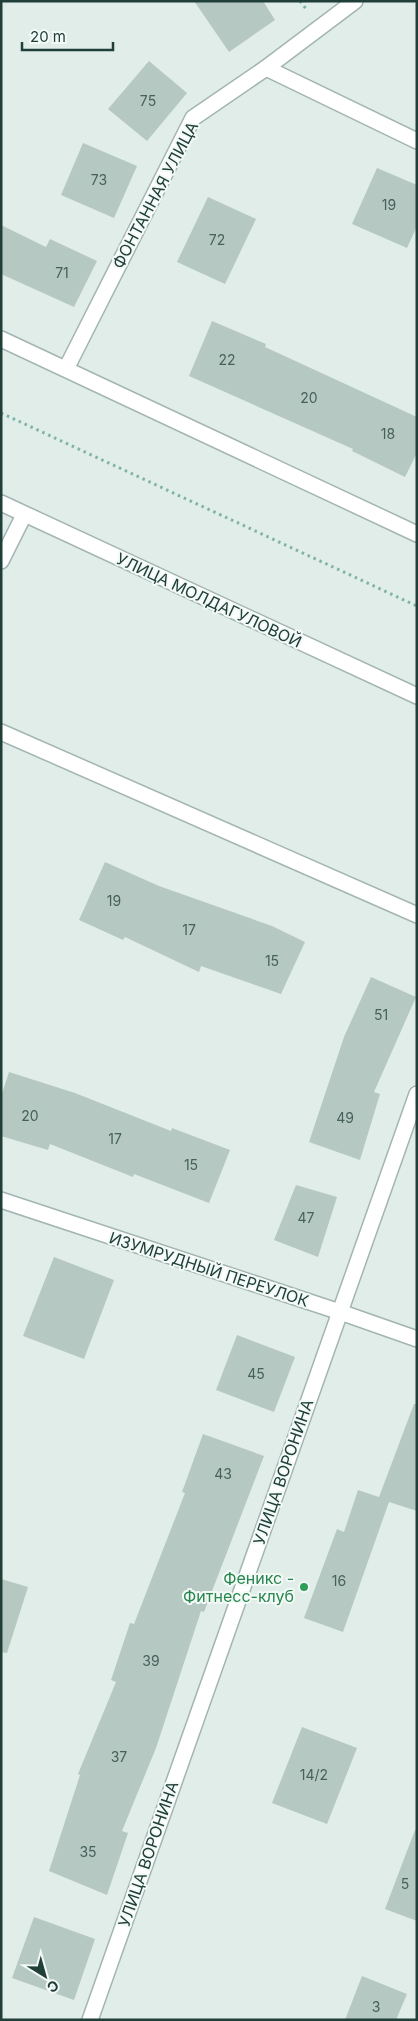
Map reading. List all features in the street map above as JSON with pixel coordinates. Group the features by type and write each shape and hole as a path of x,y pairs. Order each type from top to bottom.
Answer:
{"street":[{"name":"ФОНТАННАЯ УЛИЦА","path":"66,369 193,118 266,68 356,1"},
{"path":"266,68 417,141"},
{"path":"1,339 417,534"},
{"name":"УЛИЦА МОЛДАГУЛОВОЙ","path":"1,503 417,696"},
{"path":"1,561 24,515"},
{"path":"1,732 417,915"},
{"name":"УЛИЦА ВОРОНИНА","path":"90,2020 417,1094"},
{"name":"ИЗУМРУДНЫЙ ПЕРЕУЛОК","path":"1,1200 340,1312 417,1340"}],"path":[{"path":"1,413 417,606"}],"building":[{"path":"194,1 263,1 275,20 229,52"},
{"path":"149,61 187,93 147,141 108,109"},
{"path":"83,143 137,166 114,218 61,195"},
{"path":"377,168 417,185 417,226 407,248 352,224"},
{"path":"208,197 256,219 225,284 177,262"},
{"path":"1,225 46,247 50,239 97,261 74,307 1,274"},
{"path":"212,321 266,344 265,347 417,417 417,453 405,477 352,451 353,449 189,376"},
{"path":"105,862 159,886 272,926 305,942 281,994 201,966 199,972 125,937 123,940 79,920"},
{"path":"371,977 416,997 374,1092 380,1094 360,1160 309,1142 344,1037"},
{"path":"9,1072 75,1093 171,1131 172,1128 230,1150 209,1203 134,1174 133,1177 50,1144 48,1150 1,1136 1,1097"},
{"path":"296,1185 337,1197 318,1257 274,1240"},
{"path":"54,1257 114,1280 84,1359 23,1336"},
{"path":"237,1335 295,1357 274,1412 216,1390"},
{"path":"414,1404 417,1404 417,1511 389,1502 343,1632 304,1618 337,1529 344,1532 358,1490 379,1497"},
{"path":"203,1434 264,1456 204,1612 201,1611 156,1748 122,1831 128,1833 107,1895 49,1871 80,1775 78,1774 116,1682 111,1680 130,1623 134,1624 185,1493 182,1492"},
{"path":"1,1579 28,1587 7,1653 1,1652"},
{"path":"302,1727 357,1748 327,1824 272,1803"},
{"path":"415,1830 417,1831 417,1921 385,1909"},
{"path":"34,1917 95,1939 74,2000 12,1978"},
{"path":"362,1976 407,1994 396,2020 345,2020"}],"place":[{"name":"Феникс - Фитнесс-клуб","path":"304,1587"}]}
